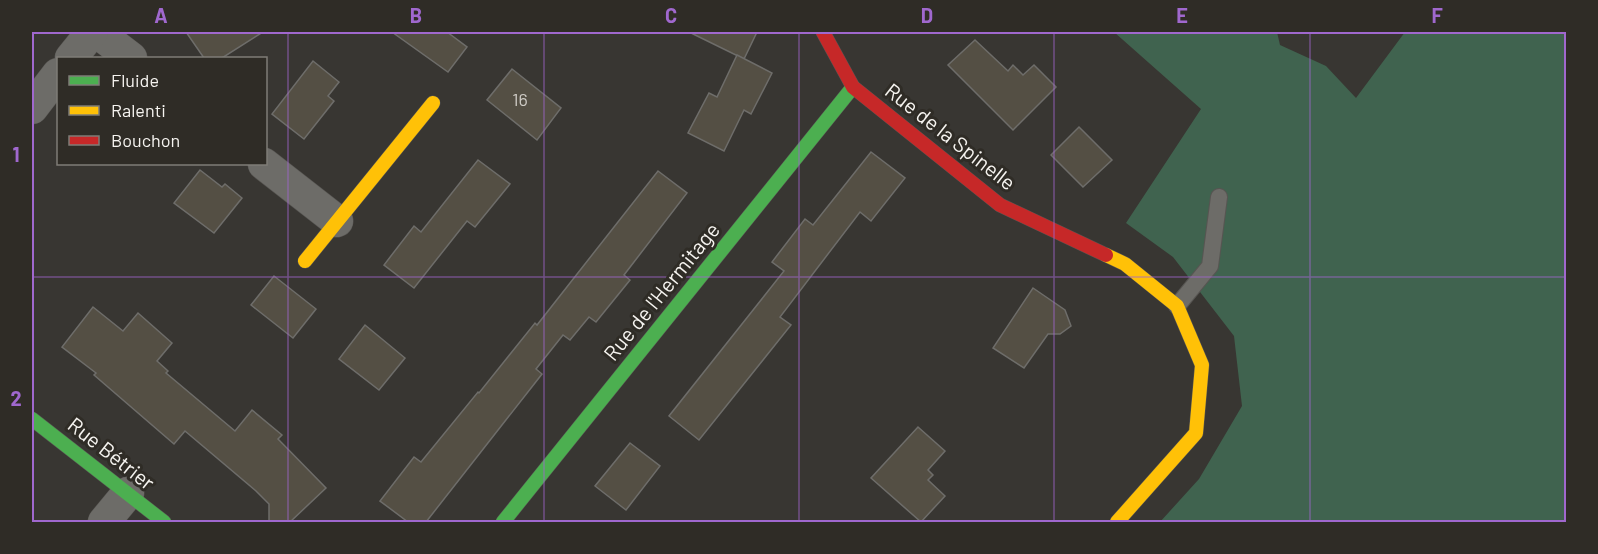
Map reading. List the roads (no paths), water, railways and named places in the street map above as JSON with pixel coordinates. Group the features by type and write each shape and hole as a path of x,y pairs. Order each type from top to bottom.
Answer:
{"street":[{"path":"72,57 94,32 130,57"},
{"name":"Rue de la Spinelle","path":"824,32 853,87 1000,205 1125,264 1176,306 1202,365 1196,433 1116,522"},
{"path":"32,108 57,75"},
{"name":"Rue de l'Hermitage","path":"503,522 853,87"},
{"path":"305,261 433,103"},
{"path":"265,165 337,221"},
{"name":"Rue Bétrier","path":"32,419 164,522"},
{"path":"104,522 128,493"}],"lane":[{"path":"1176,306 1210,266 1219,197"}]}
